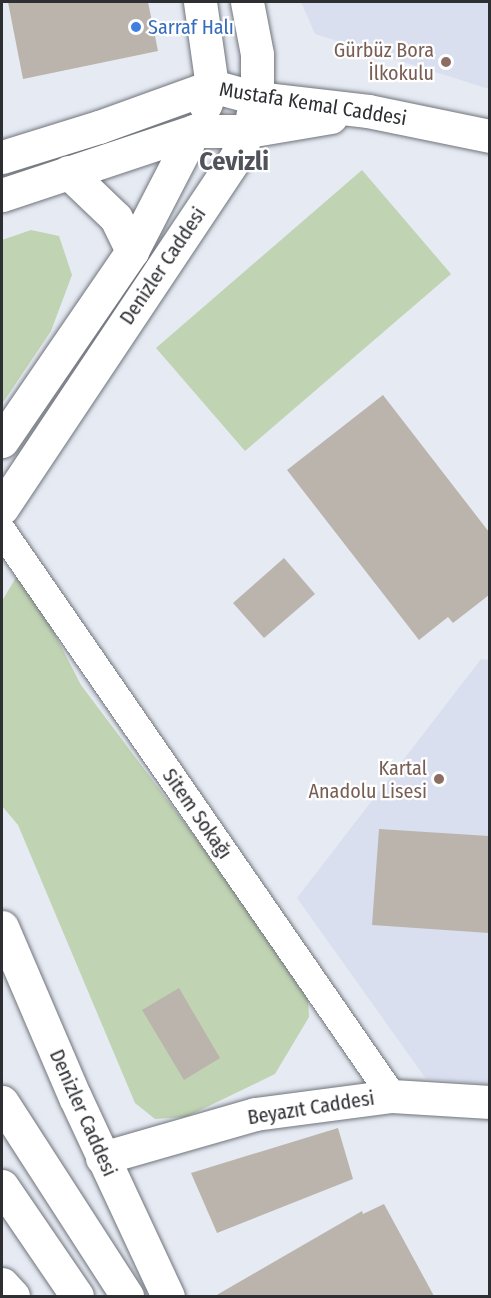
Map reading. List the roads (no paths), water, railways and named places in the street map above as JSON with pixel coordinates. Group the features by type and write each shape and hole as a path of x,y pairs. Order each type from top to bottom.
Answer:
{"main road":[{"name":"Denizler Caddesi","path":"2,441 132,251 194,132 212,86 200,2"},
{"name":"Denizler Caddesi","path":"2,508 236,157 248,131 256,98 257,54 247,2"},
{"name":"Mustafa Kemal Caddesi","path":"2,157 99,127 212,86 256,98 368,111 489,136"},
{"path":"2,195 194,132 248,131 368,111"},
{"path":"68,172 116,218 132,251"},
{"name":"Denizler Caddesi","path":"2,927 102,1158 168,1296"},
{"name":"Beyazıt Caddesi","path":"102,1158 255,1114 392,1096 489,1102"},
{"path":"2,1102 127,1296"},
{"path":"2,1186 77,1296"},
{"path":"2,1284 13,1296"}],"street":[{"name":"Sitem Sokağı","path":"2,531 392,1096"}],"place":[{"name":"Sarraf Halı","path":"136,27"},
{"name":"Gürbüz Bora İlkokulu","path":"446,62"},
{"name":"Kartal Anadolu Lisesi","path":"439,779"}],"district":[{"name":"Cevizli","path":"234,162"}]}
